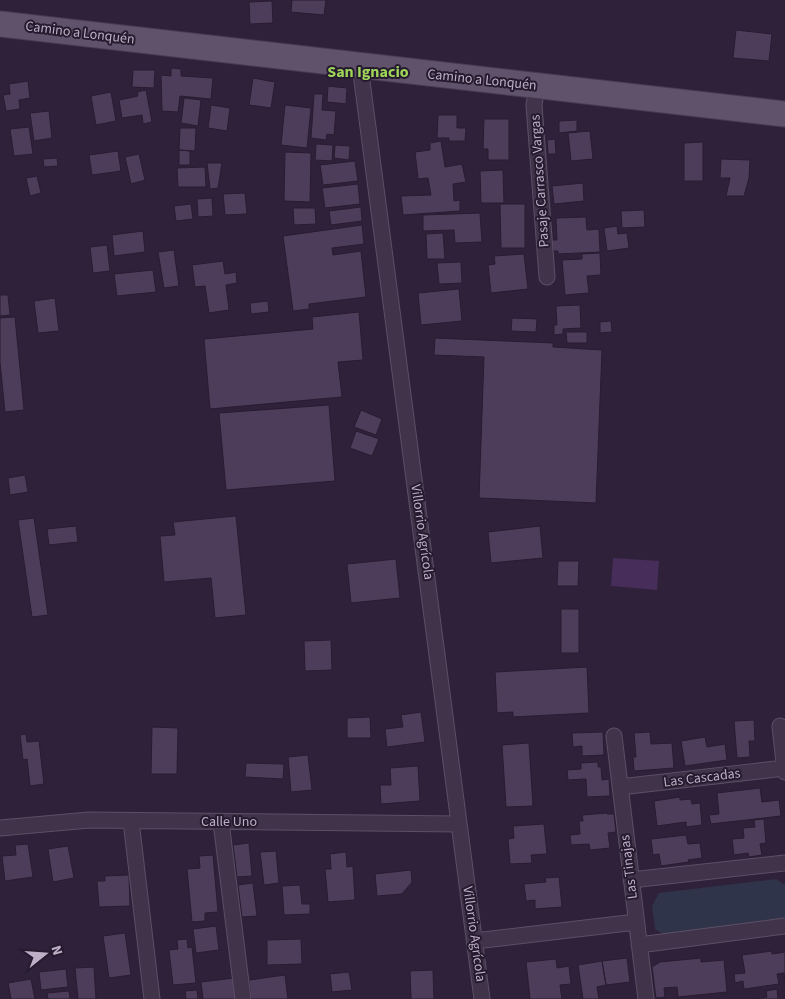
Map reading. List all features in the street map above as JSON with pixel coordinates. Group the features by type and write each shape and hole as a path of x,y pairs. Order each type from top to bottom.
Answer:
{"main road":[{"name":"Camino a Lonquén","path":"0,24 785,114"}],"street":[{"name":"Villorrio Agrícola","path":"360,66 482,999"},
{"name":"Pasaje Carrasco Vargas","path":"537,86 534,106 547,277"},
{"path":"780,726 785,772"},
{"name":"Las Tinajas","path":"614,736 646,999"},
{"name":"Las Cascadas","path":"620,787 785,768"},
{"name":"Calle Uno","path":"0,828 89,820 459,824"},
{"path":"130,821 152,999"},
{"path":"221,822 243,999"},
{"path":"631,880 785,863"},
{"path":"475,941 636,922"},
{"path":"639,945 785,926"}],"shaded area":[{"path":"613,558 659,561 657,590 611,586"},
{"path":"776,879 785,885 785,917 782,922 666,936 655,929 652,906 659,893"}],"building":[{"path":"292,0 326,0 324,15 291,12"},
{"path":"272,1 273,23 250,24 249,2"},
{"path":"736,30 772,34 769,61 733,58"},
{"path":"171,68 181,69 181,76 213,78 211,99 180,96 178,112 162,111 161,75 171,76"},
{"path":"133,70 155,70 154,88 132,87"},
{"path":"253,78 275,82 271,108 249,105"},
{"path":"28,81 30,98 19,100 20,109 6,111 3,95 10,94 9,84"},
{"path":"328,86 347,88 346,104 327,102"},
{"path":"146,90 152,122 143,124 142,115 122,118 119,100 138,96 137,92"},
{"path":"111,92 116,121 96,125 91,96"},
{"path":"314,94 323,94 322,110 336,111 334,135 327,134 326,140 311,138"},
{"path":"184,98 201,100 198,126 181,123"},
{"path":"211,105 230,108 227,131 208,128"},
{"path":"285,105 311,108 307,148 281,145"},
{"path":"49,111 52,138 34,141 30,113"},
{"path":"438,115 457,115 457,128 466,128 465,141 449,141 449,138 437,138"},
{"path":"484,119 509,119 509,160 488,160 488,149 483,149"},
{"path":"577,120 577,131 559,133 559,121"},
{"path":"29,127 33,154 14,156 10,129"},
{"path":"180,128 196,128 195,151 179,150"},
{"path":"590,131 593,159 571,161 568,133"},
{"path":"555,139 556,154 548,154 547,140"},
{"path":"441,141 445,167 462,164 466,182 453,184 454,201 460,200 460,211 403,215 401,196 431,195 428,178 418,179 415,152 430,150 430,143"},
{"path":"703,142 703,181 684,181 684,143"},
{"path":"316,144 333,145 332,161 315,160"},
{"path":"335,145 350,146 349,160 334,158"},
{"path":"179,150 190,151 190,165 179,165"},
{"path":"118,151 121,171 92,175 89,155"},
{"path":"285,152 311,153 310,202 284,201"},
{"path":"139,154 145,180 131,184 125,157"},
{"path":"57,158 58,166 44,167 43,159"},
{"path":"721,159 750,160 749,178 744,196 726,196 730,178 720,178"},
{"path":"355,161 358,181 323,185 320,165"},
{"path":"207,163 222,163 218,188 210,189"},
{"path":"205,167 206,187 178,187 177,168"},
{"path":"503,170 504,203 481,203 480,171"},
{"path":"37,176 41,193 30,196 26,178"},
{"path":"583,183 584,201 554,204 552,186"},
{"path":"358,184 360,204 325,208 322,188"},
{"path":"245,193 247,214 225,215 223,194"},
{"path":"212,198 213,216 198,217 197,199"},
{"path":"191,204 193,219 176,221 174,206"},
{"path":"500,204 525,204 525,248 501,248"},
{"path":"361,207 362,221 331,225 329,211"},
{"path":"293,208 315,208 316,224 294,225"},
{"path":"644,210 645,227 622,228 621,211"},
{"path":"480,213 482,242 455,243 454,230 423,231 423,215"},
{"path":"586,217 587,230 599,229 600,252 558,254 558,251 553,251 552,240 557,240 556,218"},
{"path":"362,225 364,244 332,248 333,255 361,251 366,297 309,304 309,309 293,311 283,236"},
{"path":"617,226 618,234 627,233 629,248 607,251 604,228"},
{"path":"143,231 145,252 114,256 112,235"},
{"path":"443,233 445,259 427,259 426,234"},
{"path":"107,245 110,271 93,273 90,247"},
{"path":"174,250 179,286 164,288 158,252"},
{"path":"600,253 601,275 587,276 589,293 565,295 562,260 582,259 582,254"},
{"path":"524,254 528,289 491,293 488,265 495,264 494,256"},
{"path":"223,261 225,274 236,272 237,283 226,285 229,310 209,313 205,286 195,287 192,265"},
{"path":"461,262 462,283 439,284 437,263"},
{"path":"153,270 156,292 117,296 114,274"},
{"path":"459,289 462,321 421,325 418,293"},
{"path":"0,295 8,295 10,315 0,316"},
{"path":"55,298 59,331 38,333 34,301"},
{"path":"268,301 269,312 251,314 250,303"},
{"path":"580,305 581,328 563,329 563,334 554,335 554,325 557,325 556,306"},
{"path":"359,312 363,360 338,362 342,397 210,409 204,339 313,329 312,317"},
{"path":"15,317 24,410 5,412 0,362 0,318"},
{"path":"512,318 537,319 536,332 511,331"},
{"path":"611,321 612,332 600,333 600,322"},
{"path":"566,332 587,332 587,343 567,343"},
{"path":"435,338 553,343 553,347 602,350 596,503 479,498 484,357 434,355"},
{"path":"329,405 335,481 226,490 219,413"},
{"path":"361,410 382,419 376,435 354,427"},
{"path":"356,431 379,439 372,456 350,448"},
{"path":"25,475 28,492 10,495 8,478"},
{"path":"236,516 246,615 215,618 211,578 164,582 160,536 175,535 173,522"},
{"path":"34,518 48,615 32,617 18,520"},
{"path":"76,526 78,542 49,545 47,529"},
{"path":"540,526 543,558 491,563 488,532"},
{"path":"396,559 400,598 351,603 347,564"},
{"path":"558,561 579,561 578,586 557,586"},
{"path":"561,609 579,609 579,653 561,653"},
{"path":"331,640 332,670 305,671 304,641"},
{"path":"587,667 589,713 513,717 513,712 497,713 495,672"},
{"path":"421,712 425,742 387,747 385,729 403,727 401,715"},
{"path":"370,717 371,738 347,738 347,718"},
{"path":"754,720 755,741 749,741 750,757 737,758 734,721"},
{"path":"152,727 178,728 177,774 151,774"},
{"path":"603,732 604,755 582,756 582,746 573,747 572,733"},
{"path":"650,732 651,744 672,743 674,768 634,771 633,757 636,757 634,733"},
{"path":"26,734 27,742 39,741 44,784 30,786 27,759 23,760 20,735"},
{"path":"705,737 707,747 725,744 727,760 685,766 681,741"},
{"path":"529,743 533,806 506,807 502,745"},
{"path":"308,755 312,790 291,792 288,757"},
{"path":"598,762 598,767 601,767 602,780 609,779 610,796 587,797 586,779 568,780 567,770 581,769 581,763"},
{"path":"246,763 284,764 283,779 245,777"},
{"path":"418,766 420,801 381,804 380,785 391,785 390,768"},
{"path":"760,788 762,802 779,800 781,816 711,824 709,815 719,814 717,793"},
{"path":"680,797 680,800 691,799 692,804 700,803 702,825 686,827 686,822 657,826 654,801"},
{"path":"614,814 616,832 608,833 610,848 590,850 589,844 571,845 570,835 580,834 579,821 583,821 582,815"},
{"path":"764,819 766,843 760,844 762,855 749,857 748,853 734,855 732,839 744,838 743,828 755,827 754,820"},
{"path":"544,824 547,854 531,855 532,863 510,864 508,839 514,838 513,826"},
{"path":"686,835 688,844 700,843 702,858 661,866 659,854 653,855 651,839"},
{"path":"249,843 252,876 237,877 233,845"},
{"path":"28,844 33,877 5,881 2,856 16,855 15,845"},
{"path":"68,846 74,878 53,882 48,849"},
{"path":"276,851 279,883 264,885 260,852"},
{"path":"346,852 347,867 353,866 355,900 328,902 325,869 331,869 330,854"},
{"path":"213,855 218,912 205,913 205,921 192,922 187,869 200,868 199,856"},
{"path":"411,870 412,882 402,894 377,896 375,874"},
{"path":"129,875 130,906 99,907 97,881 105,881 105,876"},
{"path":"559,877 562,907 535,909 535,900 526,901 524,884 546,882 545,878"},
{"path":"253,883 257,916 242,917 238,885"},
{"path":"300,885 302,904 310,904 310,914 284,915 282,886"},
{"path":"216,926 219,950 196,953 193,929"},
{"path":"125,933 131,975 109,978 103,936"},
{"path":"187,939 188,948 192,947 196,983 173,985 169,950 178,949 177,940"},
{"path":"301,939 302,964 267,965 267,940"},
{"path":"772,951 772,954 785,952 785,982 784,973 777,974 779,984 744,989 743,981 735,983 734,974 745,973 742,955"},
{"path":"627,958 630,982 606,985 602,961"},
{"path":"701,958 701,962 724,960 727,992 678,997 677,987 664,988 665,997 656,998 652,967 660,962"},
{"path":"556,959 557,968 569,966 571,984 560,985 562,999 530,999 526,962"},
{"path":"602,961 606,985 597,987 599,999 583,999 578,965"},
{"path":"94,967 96,999 78,999 75,968"},
{"path":"66,969 68,987 41,990 39,972"},
{"path":"433,970 434,999 411,999 410,971"},
{"path":"349,972 352,990 332,992 330,974"},
{"path":"285,975 288,999 251,999 249,980"},
{"path":"234,978 237,999 203,999 201,982"},
{"path":"31,979 35,999 11,999 8,983"},
{"path":"777,989 778,999 752,999 767,997 766,991"},
{"path":"197,990 198,999 186,999 185,991"},
{"path":"69,991 70,999 48,999 47,993"}],"district":[{"name":"San Ignacio","path":"368,72"}]}
